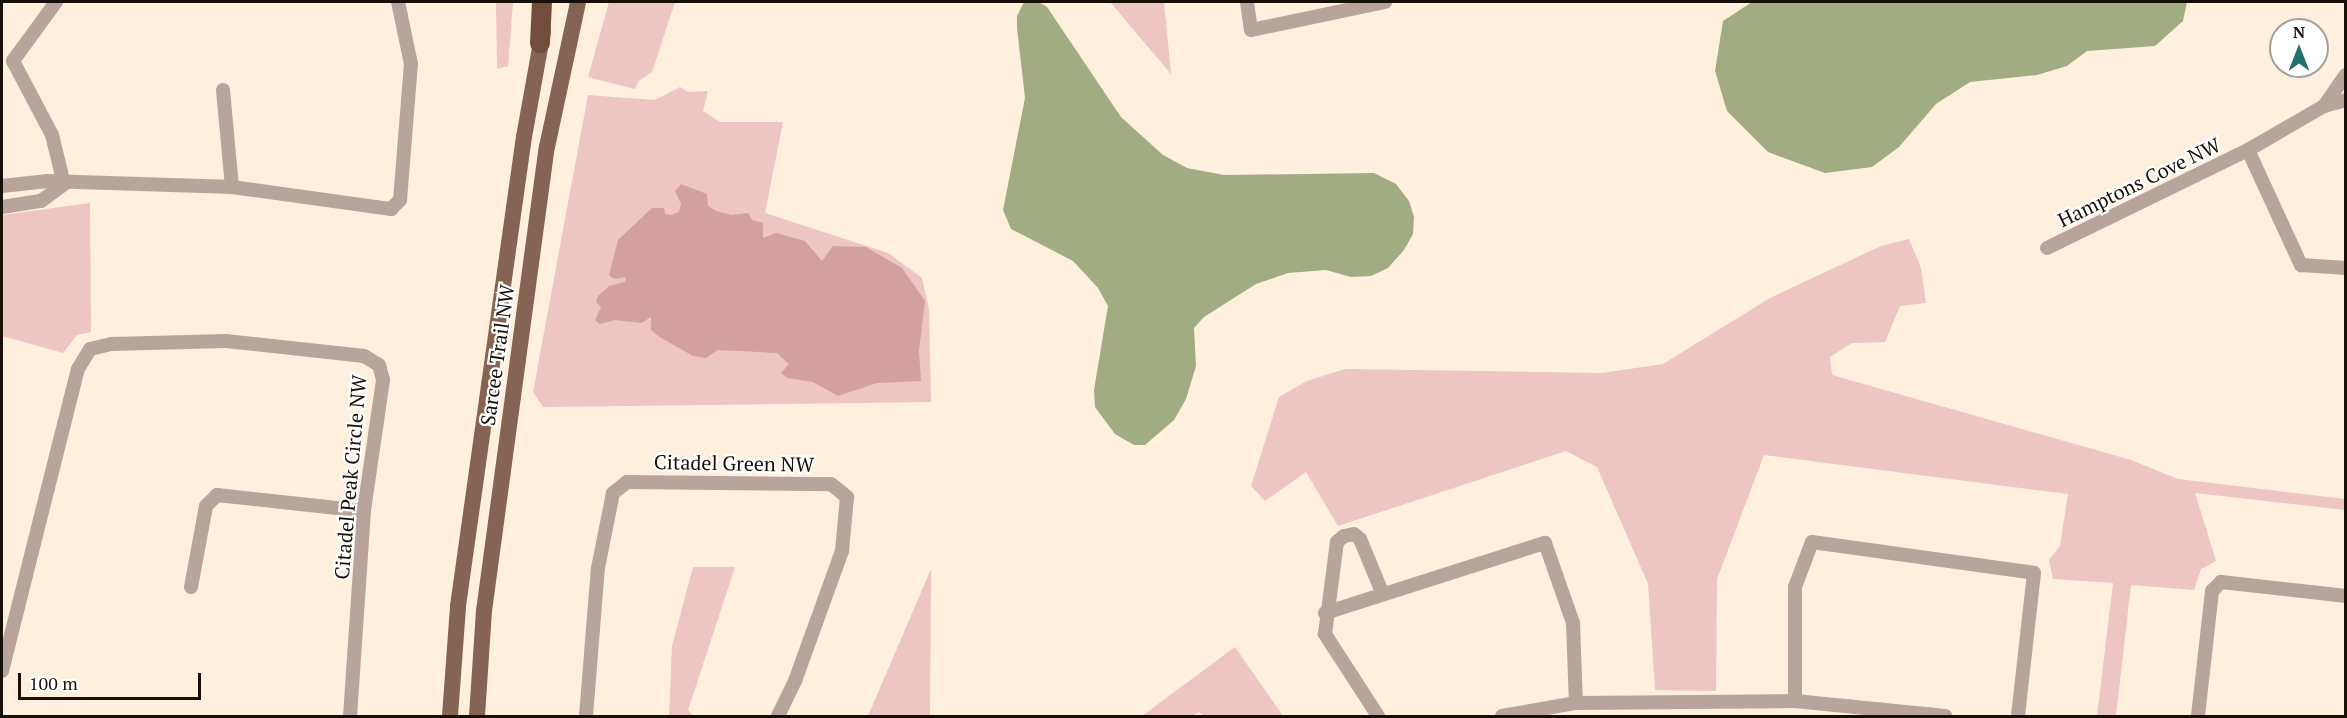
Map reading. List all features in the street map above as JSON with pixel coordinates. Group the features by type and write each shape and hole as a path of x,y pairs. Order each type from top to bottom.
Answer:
{"highway":[{"path":"540,43 542,2"}],"main road":[{"name":"Sarcee Trail NW","path":"450,717 458,606 540,43 550,2"},
{"name":"Sarcee Trail NW","path":"477,717 484,611 547,147 578,2"}],"street":[{"path":"56,2 13,61 52,135 64,184"},
{"path":"2,186 38,181 64,184 137,182 232,187 391,209 400,200 411,64 398,2"},
{"path":"1247,2 1251,30 1384,2"},
{"path":"2324,106 2333,88 2346,75"},
{"path":"223,90 232,187"},
{"path":"2324,106 2346,100"},
{"name":"Hamptons Cove NW","path":"2047,248 2248,150 2324,106"},
{"path":"2248,150 2301,265 2346,268"},
{"path":"2,207 41,201 64,184"},
{"name":"Citadel Peak Circle NW","path":"2,671 78,369 90,349 111,344 226,341 364,356 379,365 383,380 364,511 350,717"},
{"name":"Citadel Green NW","path":"586,717 598,568 613,493 627,482 831,484 847,498 842,551 795,681 778,717"},
{"path":"191,587 206,506 217,495 364,511"},
{"path":"1378,717 1325,634 1325,613 1337,543 1344,536 1354,534 1360,539 1382,592"},
{"path":"1795,701 1795,587 1812,542 2034,573 2018,717"},
{"path":"1325,613 1382,592 1545,543 1573,623 1576,703"},
{"path":"2198,717 2212,591 2221,582 2346,596"},
{"path":"1502,717 1576,703 1699,709 1795,701 1945,717"}],"shaded area":[{"path":"496,2 513,2 508,66 497,69"},
{"path":"609,2 675,2 652,72 639,81 635,89 588,77"},
{"path":"1024,2 1039,2 1047,7 1121,117 1163,155 1187,168 1224,175 1374,173 1396,184 1409,201 1414,217 1413,234 1404,250 1388,268 1371,276 1351,277 1326,270 1288,273 1256,284 1204,317 1194,328 1196,366 1186,399 1174,420 1145,445 1134,445 1115,434 1095,407 1094,390 1108,306 1098,288 1073,261 1011,229 1003,210 1025,98 1017,28 1017,16"},
{"path":"1110,2 1164,2 1171,74"},
{"path":"1752,2 2187,2 2183,21 2155,46 2087,51 2067,66 2037,75 1970,82 1936,104 1899,147 1872,167 1825,173 1768,152 1727,111 1715,71 1723,21"},
{"path":"680,87 688,92 708,91 703,111 720,122 783,122 765,213 888,253 922,278 929,309 931,402 543,407 533,392 588,95 655,100"},
{"path":"681,184 707,194 708,206 716,211 732,215 748,213 752,220 763,223 763,238 776,233 805,241 822,261 833,246 866,247 902,268 925,301 919,351 921,381 877,383 838,396 813,382 787,378 781,373 789,364 777,353 718,350 706,358 693,356 651,330 651,317 641,323 615,320 600,324 595,320 601,307 596,302 598,296 609,286 625,282 626,277 614,279 609,275 618,240 652,208 664,208 665,214 671,215 679,212 681,204 675,191"},
{"path":"90,203 91,332 77,335 63,353 2,336 2,215"},
{"path":"1909,239 1921,268 1926,303 1900,306 1885,342 1852,343 1830,357 1832,375 2131,460 2178,479 2345,499 2345,510 2195,493 2216,561 2201,569 2194,590 2131,585 2116,716 2097,716 2113,583 2053,579 2049,560 2060,546 2068,494 1764,455 1717,579 1716,691 1655,690 1648,584 1597,467 1566,451 1338,526 1306,472 1265,501 1251,486 1279,397 1307,381 1345,369 1602,373 1663,364 1770,298 1881,246"},
{"path":"693,567 735,567 688,710 694,716 669,716 672,646"},
{"path":"931,569 930,716 868,716"},
{"path":"1235,647 1283,716 1204,716 1199,712 1192,716 1142,716"}]}
